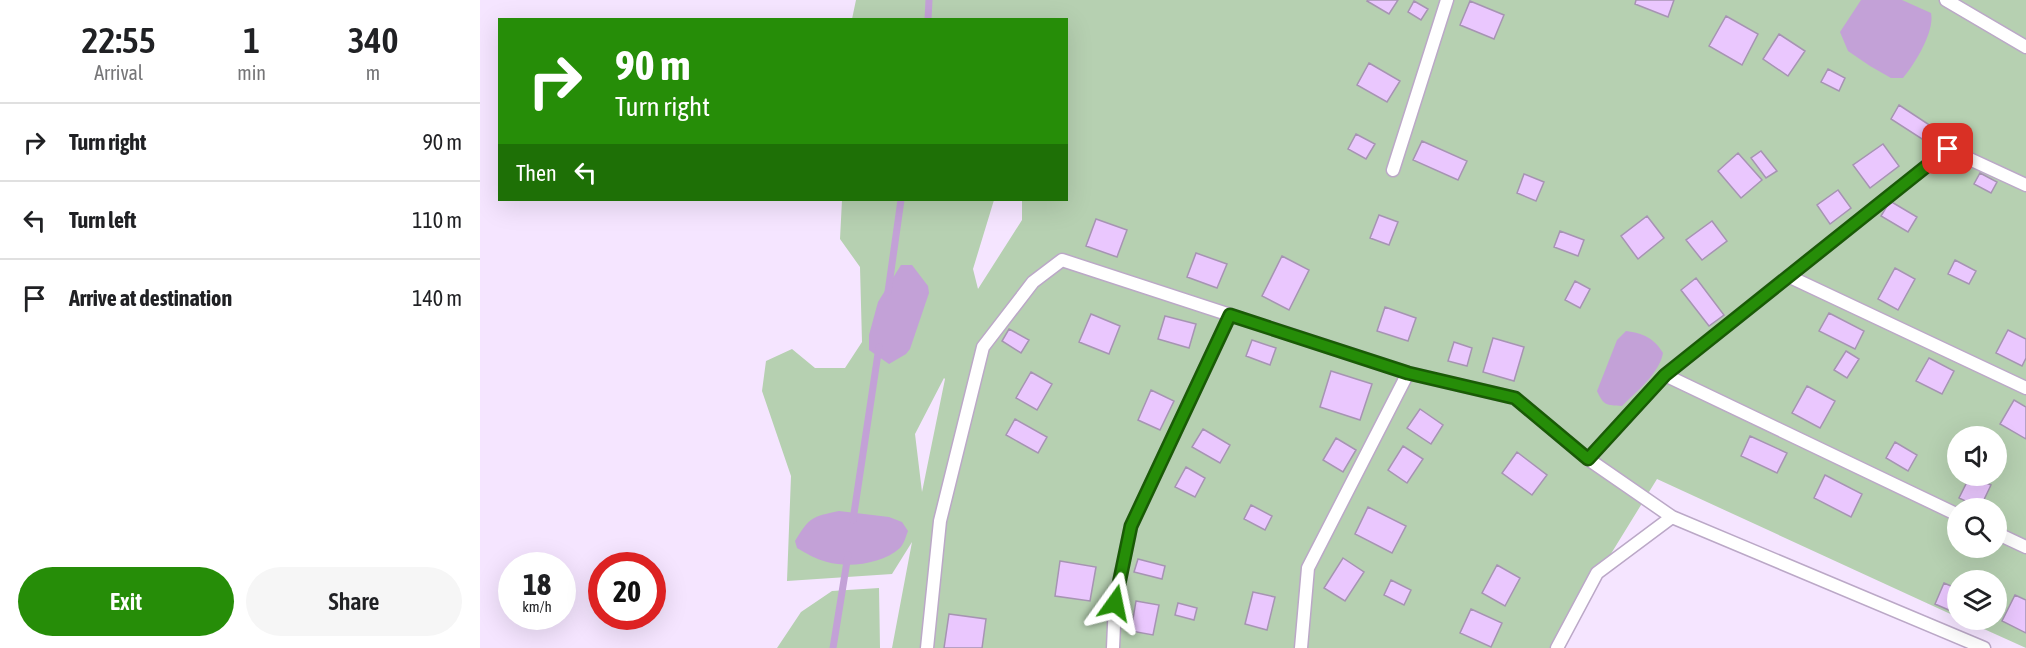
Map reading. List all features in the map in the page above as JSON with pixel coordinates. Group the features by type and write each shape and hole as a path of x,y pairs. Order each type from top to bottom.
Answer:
{"lane":[{"path":"1393,170 1447,0"},
{"path":"1946,0 2026,46"},
{"path":"1588,459 1665,375 1948,149 2026,185"},
{"path":"927,648 940,521 983,346 1033,282 1062,260 1408,373 1515,398 1588,459 1672,517 1984,648"},
{"path":"1788,276 2026,388"},
{"path":"1113,648 1115,603 1131,526 1230,315"},
{"path":"1301,648 1308,568 1408,373"},
{"path":"1665,375 1947,509"},
{"path":"1557,648 1597,573 1672,517"},
{"path":"2007,538 2026,547"}],"green space":[{"path":"856,0 2026,0 2026,648 1986,630 2007,630 2007,570 1947,570 1947,612 1657,479 1553,648 892,648 912,542 892,574 787,581 791,476 762,391 766,361 792,349 815,368 845,368 862,342 860,267 840,239 842,201 994,201 973,269 978,289 1022,220 1022,201 1068,201 1068,18 852,18","holes":["944,378 945,379 922,492 915,434"]},
{"path":"879,588 880,648 777,648 801,612 832,591"}],"shaded area":[{"path":"1861,0 1902,0 1931,13 1927,38 1903,78 1891,78 1848,51 1840,32"},
{"path":"901,265 912,265 928,286 929,293 910,349 889,364 869,350 869,335 878,302"},
{"path":"1626,331 1648,337 1663,353 1657,368 1641,388 1622,406 1609,405 1602,400 1597,391 1617,340"},
{"path":"839,511 889,517 902,522 908,531 904,542 900,548 884,558 846,565 827,562 797,548 795,541 812,519"}],"building":[{"path":"1368,0 1398,0 1389,14"},
{"path":"1636,0 1674,0 1668,17 1635,4"},
{"path":"1414,1 1428,9 1421,20 1408,12"},
{"path":"1470,1 1504,15 1494,39 1460,25"},
{"path":"1726,16 1758,34 1742,65 1709,46"},
{"path":"1779,34 1805,51 1788,76 1763,59"},
{"path":"1369,63 1400,81 1387,102 1357,85"},
{"path":"1828,69 1845,78 1839,91 1821,82"},
{"path":"1899,105 1931,126 1922,139 1891,119"},
{"path":"1356,134 1375,144 1366,159 1348,149"},
{"path":"1422,141 1467,161 1458,180 1413,160"},
{"path":"1883,144 1899,166 1870,188 1853,165"},
{"path":"1761,151 1777,171 1766,178 1751,158"},
{"path":"1738,153 1762,180 1741,198 1718,171"},
{"path":"1980,173 1997,182 1991,193 1974,184"},
{"path":"1524,174 1544,182 1536,201 1517,193"},
{"path":"1838,190 1851,208 1830,224 1817,205"},
{"path":"1890,201 1917,217 1908,232 1881,216"},
{"path":"1379,215 1398,222 1389,245 1370,238"},
{"path":"1647,216 1664,238 1638,259 1621,236"},
{"path":"1096,219 1127,230 1117,257 1086,246"},
{"path":"1712,221 1727,241 1702,260 1686,240"},
{"path":"1560,231 1584,240 1578,256 1554,247"},
{"path":"1196,253 1227,264 1217,288 1187,277"},
{"path":"1282,256 1309,270 1289,310 1262,296"},
{"path":"1955,260 1976,271 1969,284 1948,274"},
{"path":"1895,268 1915,279 1898,310 1878,299"},
{"path":"1696,278 1724,315 1709,326 1681,290"},
{"path":"1575,281 1590,289 1580,308 1565,300"},
{"path":"1385,307 1416,318 1408,341 1377,331"},
{"path":"1829,313 1864,331 1855,349 1819,331"},
{"path":"1091,314 1120,326 1109,354 1079,342"},
{"path":"1165,316 1196,324 1189,348 1158,339"},
{"path":"1009,329 1029,340 1021,353 1002,341"},
{"path":"2008,330 2026,339 2026,358 2022,366 1996,353"},
{"path":"1493,338 1524,347 1514,381 1483,372"},
{"path":"1252,340 1276,348 1270,365 1246,356"},
{"path":"1454,342 1472,348 1467,366 1448,361"},
{"path":"1846,351 1859,359 1847,378 1834,370"},
{"path":"1929,358 1954,371 1942,394 1916,381"},
{"path":"1331,371 1372,384 1360,420 1320,407"},
{"path":"1031,372 1052,384 1037,410 1016,398"},
{"path":"1807,386 1835,401 1820,428 1792,413"},
{"path":"1151,390 1174,401 1160,430 1138,420"},
{"path":"2014,400 2026,407 2026,439 2000,424"},
{"path":"1420,409 1443,425 1431,444 1407,428"},
{"path":"1015,419 1047,437 1038,453 1006,435"},
{"path":"1203,429 1230,445 1220,463 1192,447"},
{"path":"1750,436 1787,453 1777,473 1741,456"},
{"path":"1336,438 1356,450 1343,472 1323,460"},
{"path":"1895,442 1917,455 1908,471 1886,458"},
{"path":"1403,446 1423,459 1407,483 1388,470"},
{"path":"1517,452 1547,475 1532,495 1502,473"},
{"path":"1186,467 1205,478 1195,497 1175,487"},
{"path":"1825,475 1862,494 1851,517 1814,498"},
{"path":"1965,486 1991,486 1985,498 1959,498"},
{"path":"1251,505 1272,516 1265,530 1244,519"},
{"path":"1368,507 1406,526 1392,553 1355,534"},
{"path":"1343,558 1364,572 1345,601 1324,588"},
{"path":"1138,559 1165,566 1162,579 1134,572"},
{"path":"1060,561 1096,567 1090,601 1055,596"},
{"path":"1497,565 1520,578 1505,606 1482,593"},
{"path":"1391,580 1411,590 1404,605 1384,595"},
{"path":"1944,583 1947,584 1947,609 1935,604"},
{"path":"1253,592 1275,597 1267,630 1245,624"},
{"path":"2015,595 2026,600 2026,633 2007,624 2007,611"},
{"path":"1136,601 1159,605 1153,635 1131,631"},
{"path":"1178,603 1197,608 1194,620 1175,615"},
{"path":"1471,609 1502,623 1491,647 1460,633"},
{"path":"949,614 986,619 982,648 944,648"}],"waterway":[{"path":"928,18 929,0"},
{"path":"888,292 901,201"},
{"path":"853,520 879,347"},
{"path":"833,648 848,555"}],"route":[{"path":"1115,603 1131,526 1230,315 1408,373 1515,398 1588,459 1665,375 1948,149"}]}
